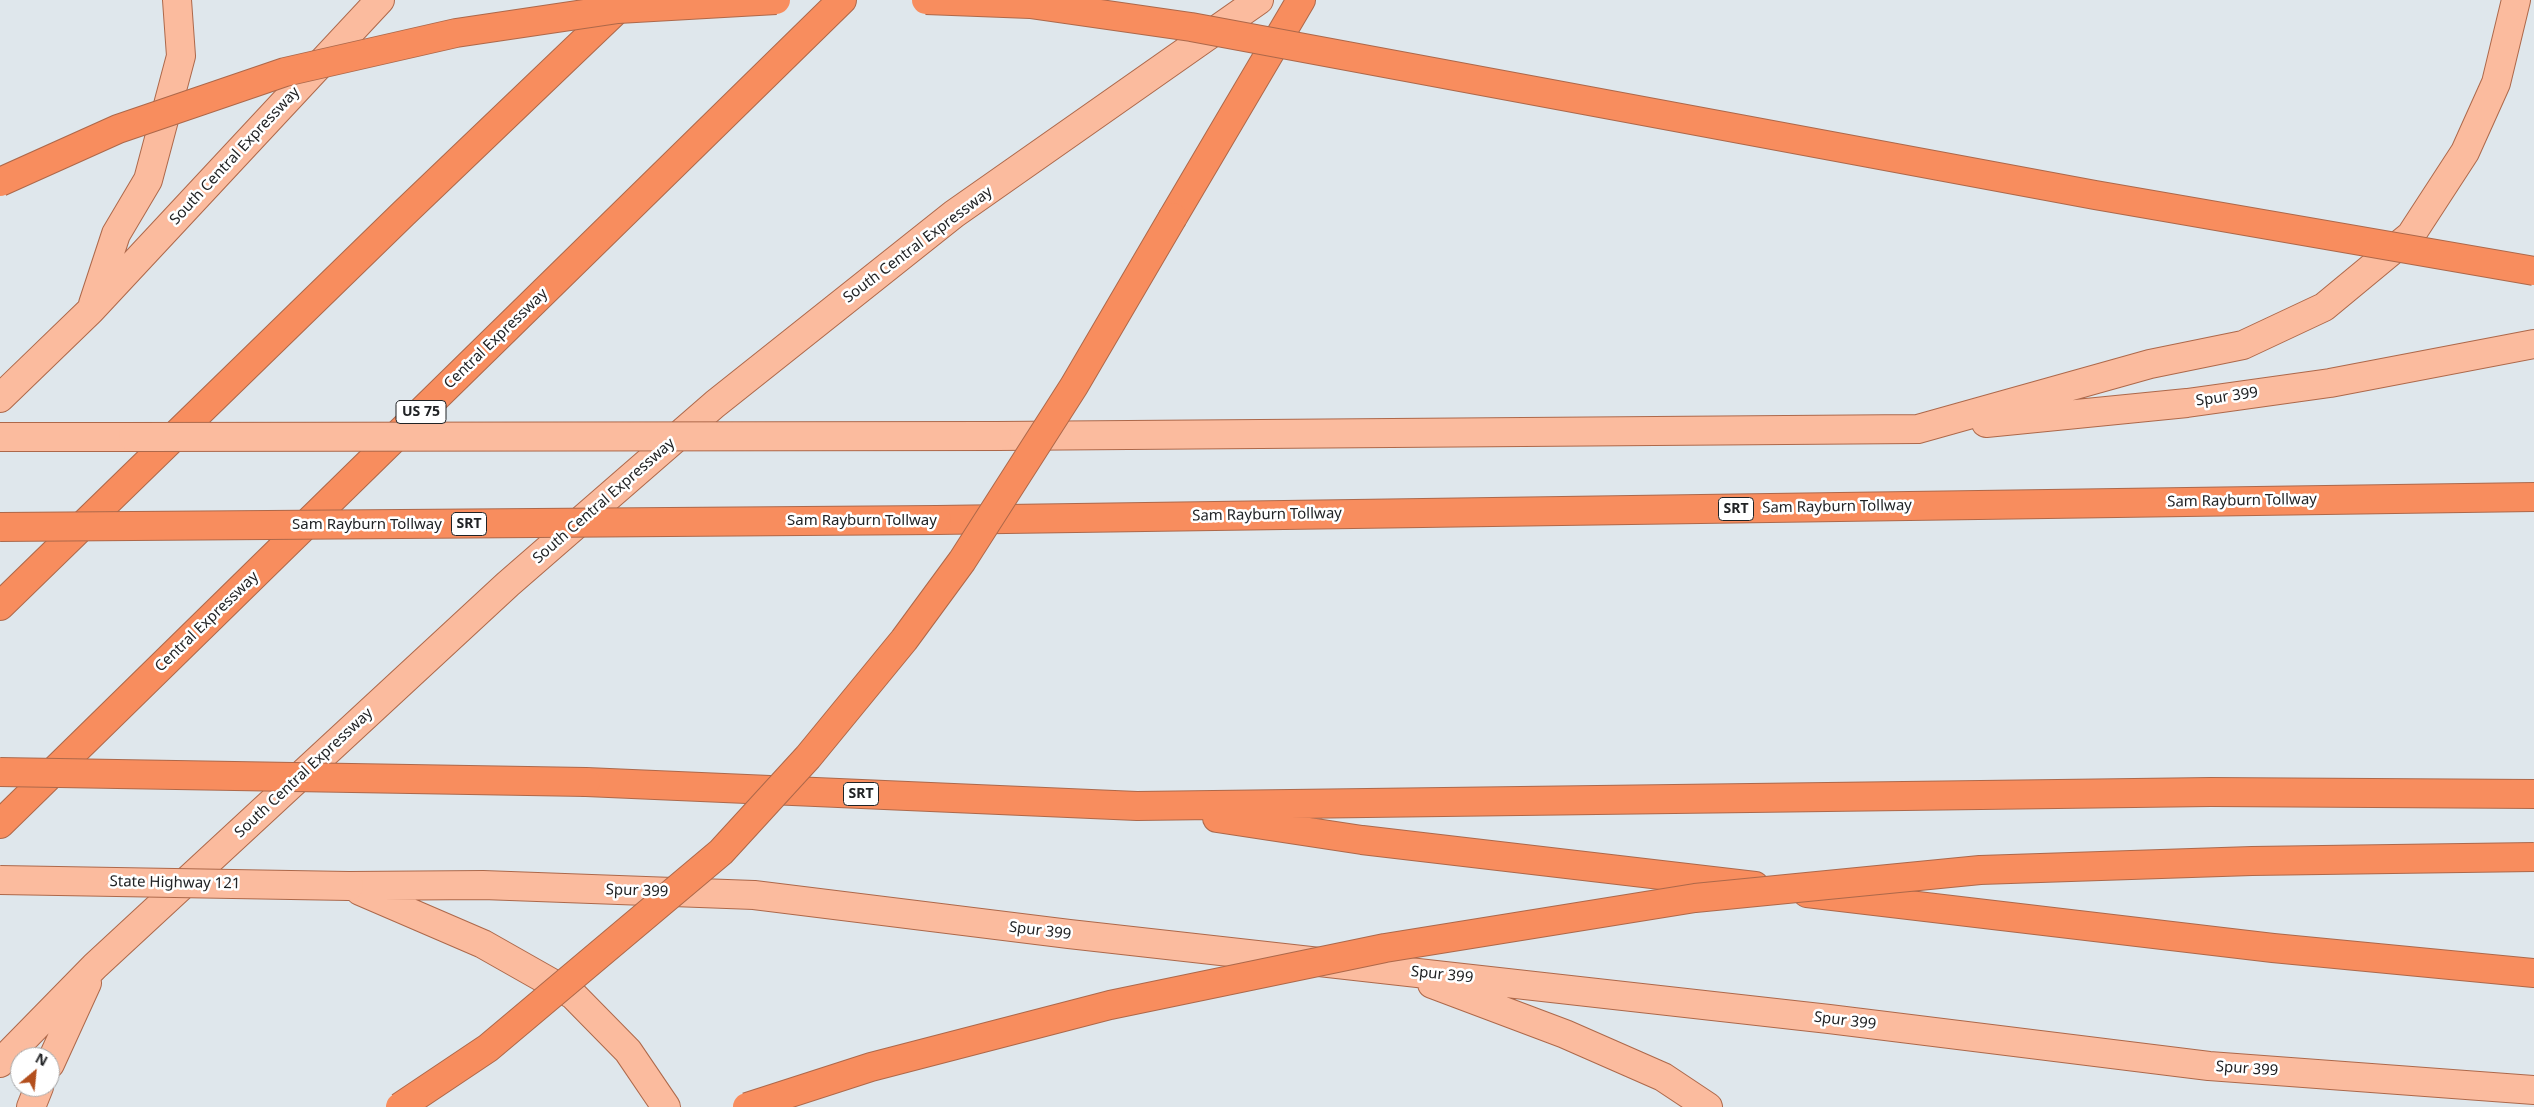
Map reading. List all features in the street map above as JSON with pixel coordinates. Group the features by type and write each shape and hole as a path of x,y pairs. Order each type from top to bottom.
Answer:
{"highway":[{"path":"0,606 403,214 627,0"},
{"path":"0,182 118,129 285,72 456,33 609,10 776,0"},
{"name":"Central Expressway","path":"0,824 842,0"},
{"path":"926,0 1030,4 1192,27 2085,193 2534,271"},
{"path":"400,1107 488,1048 721,852 808,757 898,648 962,560 1074,386 1301,0"},
{"name":"Sam Rayburn Tollway","path":"0,527 937,520 2534,497"},
{"name":"SRT","path":"0,772 586,782 1136,806"},
{"path":"1136,806 2211,792 2534,794"},
{"path":"1136,806 1372,841 2273,948 2534,973"},
{"path":"747,1107 871,1067 1110,1005 1385,948 1695,898 1980,870 2252,861 2534,856"}],"main road":[{"path":"90,312 116,234 148,180 181,56 177,0"},
{"name":"South Central Expressway","path":"0,398 90,312 380,0"},
{"name":"South Central Expressway","path":"0,1063 95,966 508,584 715,404 954,214 1259,0"},
{"path":"0,437 997,436 1918,429 2150,364 2243,345 2324,307 2411,235 2465,152 2496,82 2516,0"},
{"name":"Spur 399","path":"1918,429 2187,402 2330,383 2534,344"},
{"name":"State Highway 121","path":"0,880 349,886"},
{"name":"Spur 399","path":"349,886 483,885 754,896 1069,934 1829,1019 2209,1066 2534,1090"},
{"path":"349,886 446,926 484,944 573,995 628,1051 666,1107"},
{"path":"58,1047 95,966"},
{"path":"1394,970 1565,1034 1663,1077 1708,1107"}]}
